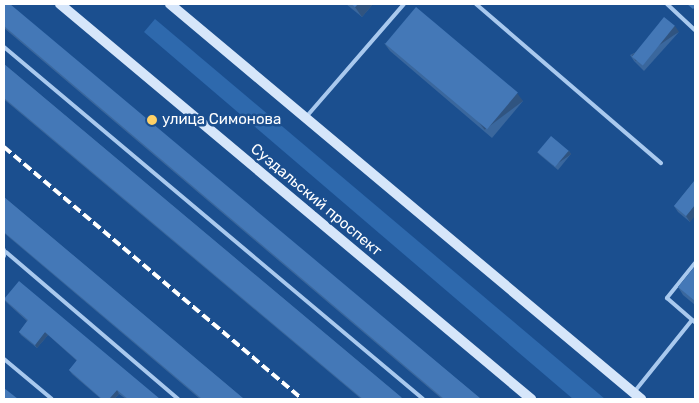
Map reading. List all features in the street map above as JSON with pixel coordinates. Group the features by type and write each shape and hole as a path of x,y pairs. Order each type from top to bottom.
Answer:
{"main road":[{"name":"Суздальский проспект","path":"60,4 531,399"},
{"path":"170,4 308,116 637,396"}],"lane":[{"path":"308,116 404,4"},
{"path":"476,4 661,163"},
{"path":"666,4 695,30"},
{"path":"4,47 423,399"},
{"path":"5,253 178,399"},
{"path":"637,396 694,321 667,298 695,264"},
{"path":"4,359 52,399"}],"shaded area":[{"path":"155,19 605,399 573,399 144,32"}],"building":[{"path":"4,4 10,4 481,399 444,399 4,26"},
{"path":"687,4 695,4 695,7 693,9"},
{"path":"416,7 518,92 487,129 385,44"},
{"path":"664,17 675,26 643,65 632,57"},
{"path":"4,64 402,398 363,399 4,98"},
{"path":"551,136 569,151 555,167 538,152"},
{"path":"695,180 695,205 686,216 674,206"},
{"path":"4,197 244,399 202,399 4,232"},
{"path":"695,266 695,301 678,287"},
{"path":"19,281 160,399 128,399 117,390 109,399 102,399 69,370 77,360 45,332 35,345 19,332 28,320 4,299"},
{"path":"4,388 18,399 4,399"}],"railway":[{"path":"4,147 302,399"}],"place":[{"name":"улица Симонова","path":"152,120"}]}
